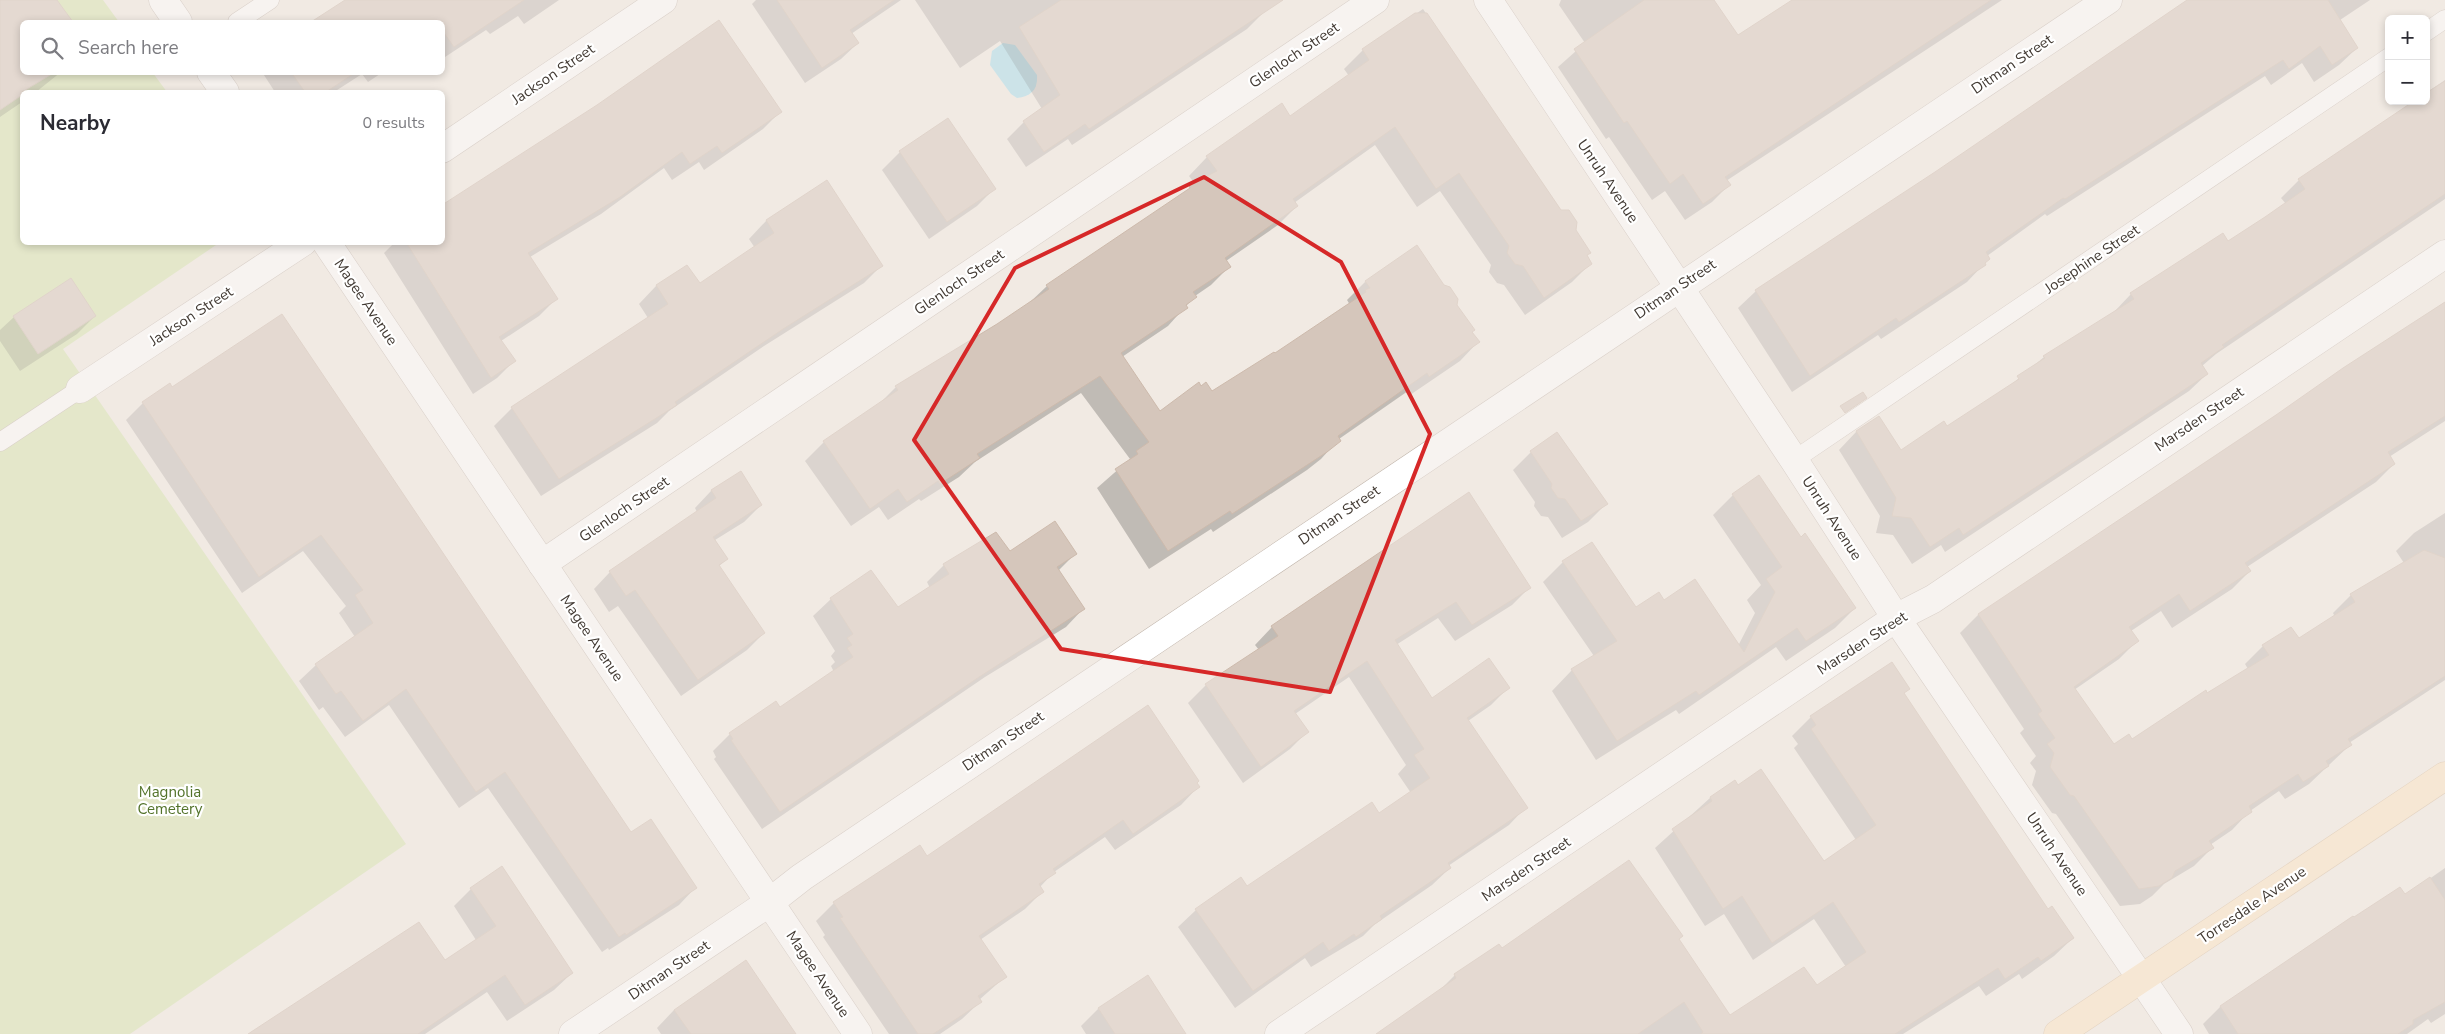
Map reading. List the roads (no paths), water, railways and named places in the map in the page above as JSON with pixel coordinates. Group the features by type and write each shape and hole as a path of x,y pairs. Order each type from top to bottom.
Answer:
{"street":[{"path":"163,0 177,20"},
{"name":"Jackson Street","path":"445,146 663,0"},
{"name":"Glenloch Street","path":"542,564 1376,0"},
{"name":"Unruh Avenue","path":"1488,0 1794,460 1896,618 2179,1034"},
{"name":"Ditman Street","path":"573,1034 770,902 810,871 2108,0"},
{"path":"214,75 224,90"},
{"name":"Jackson Street","path":"80,389 298,245"},
{"name":"Magee Avenue","path":"328,245 858,1034"},
{"name":"Marsden Street","path":"1279,1034 1896,618 1933,599 2445,254"},
{"name":"Torresdale Avenue","path":"2058,1034 2445,776"}],"lane":[{"path":"240,20 270,0"},
{"path":"2430,29 2445,19"},
{"name":"Josephine Street","path":"1794,460 2386,60"},
{"path":"0,442 80,389"}],"water":[{"path":"1003,43 1015,45 1037,75 1035,88 1026,96 1017,98 1011,94 990,65 992,51"}],"park label":[{"name":"Magnolia Cemetery","path":"170,800"}]}
